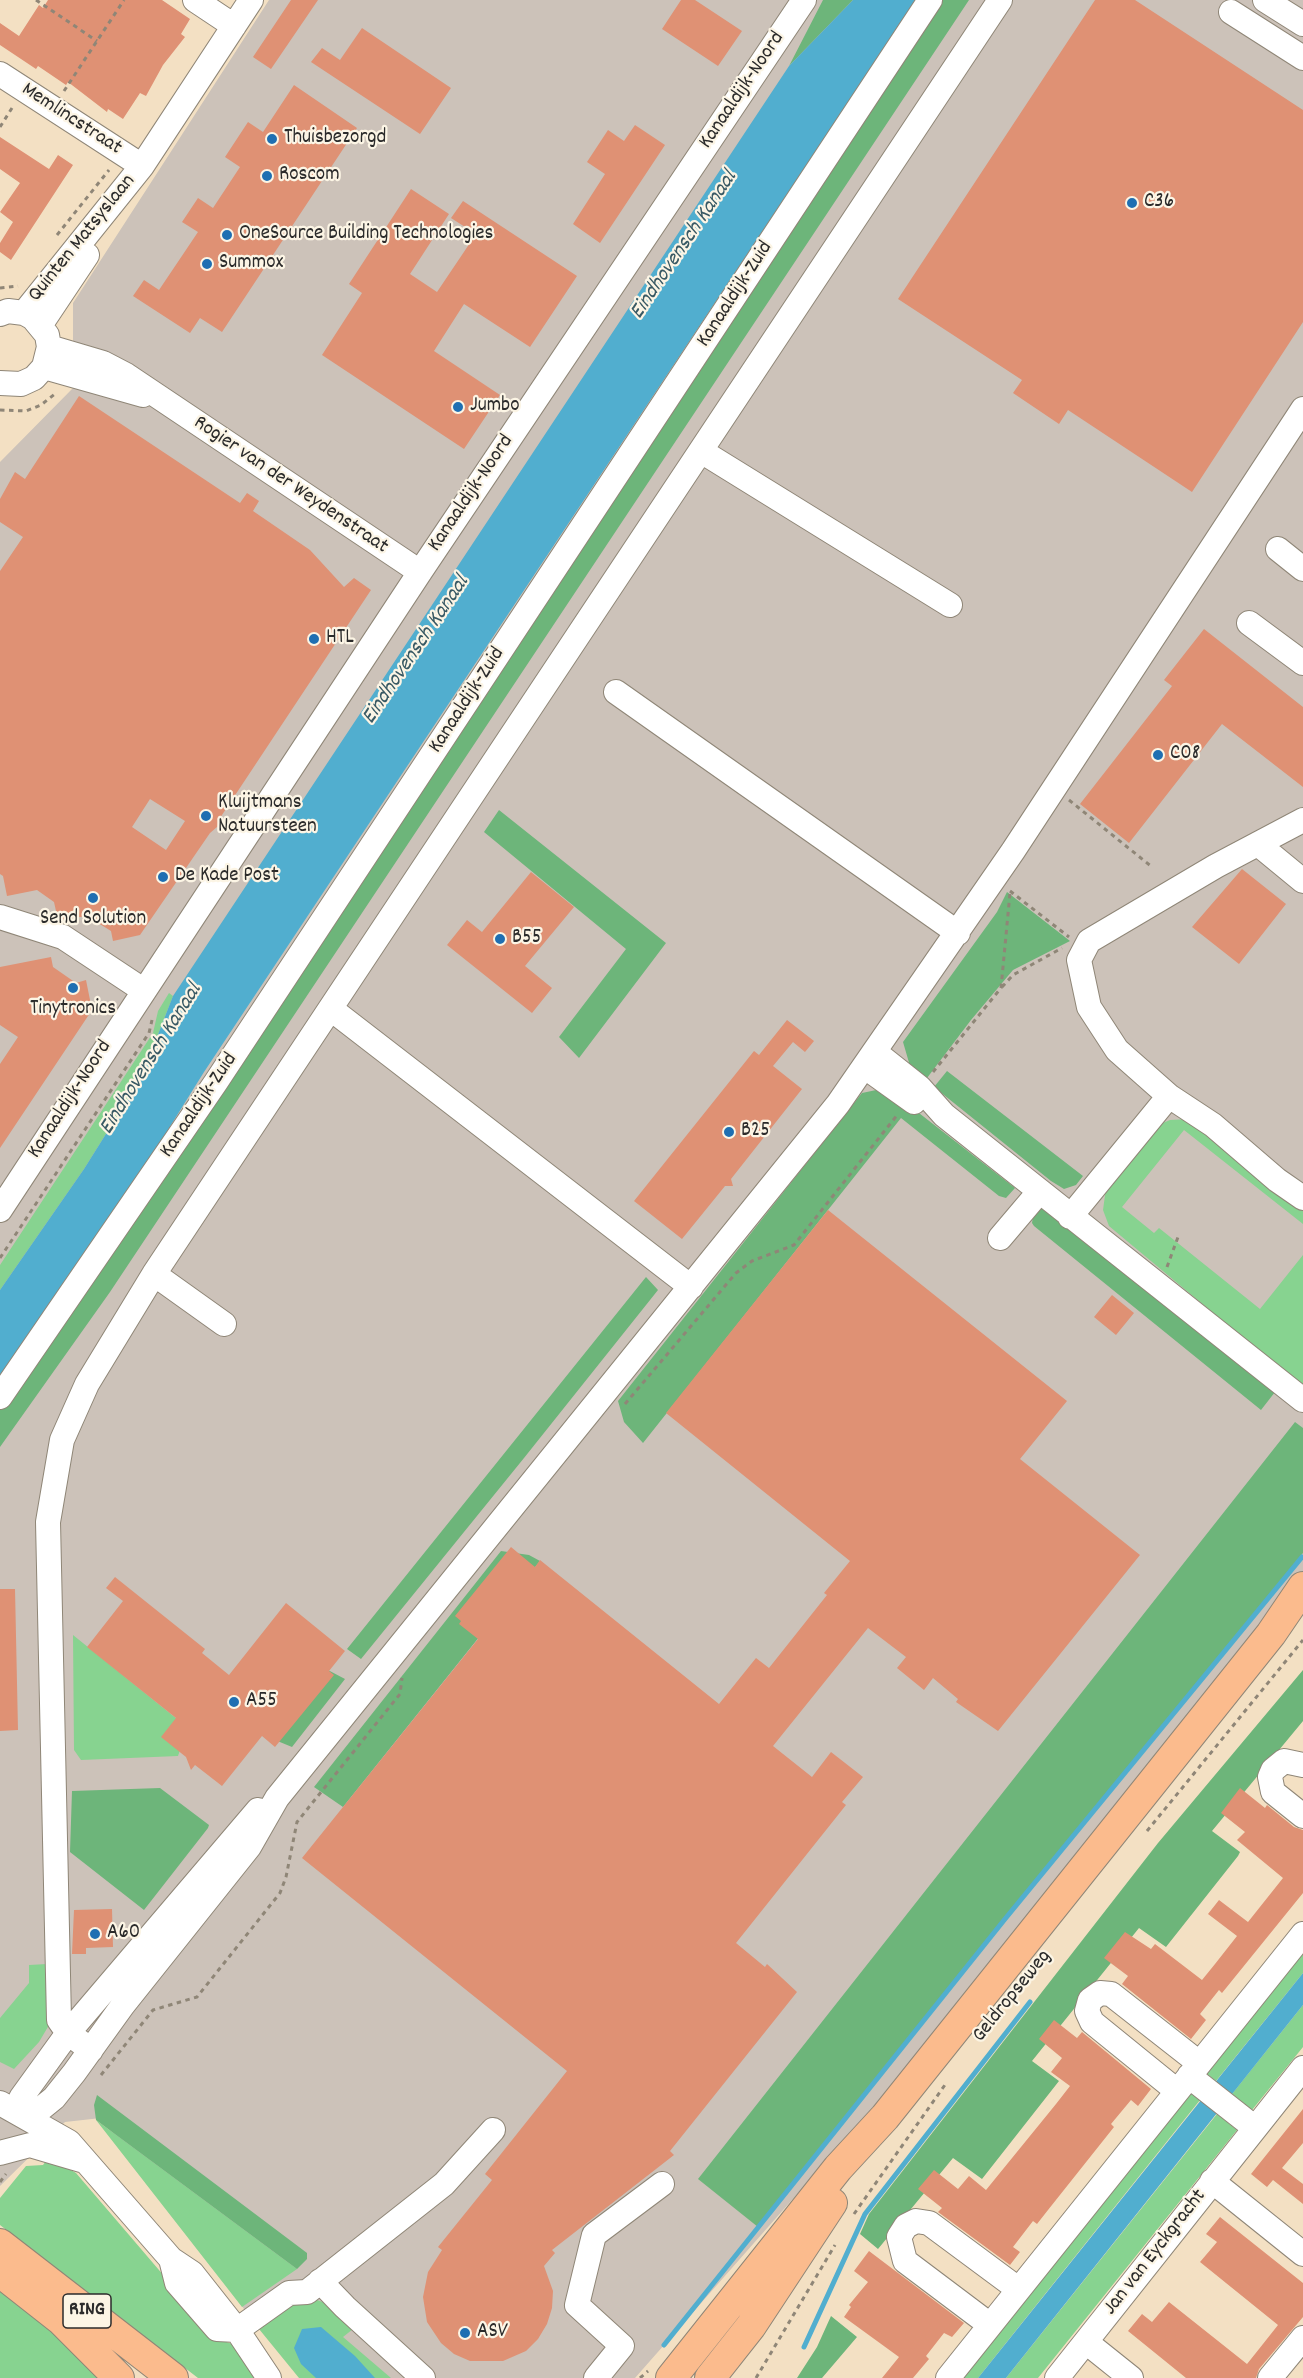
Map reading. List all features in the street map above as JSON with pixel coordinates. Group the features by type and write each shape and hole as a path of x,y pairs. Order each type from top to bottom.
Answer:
{"main road":[{"name":"Geldropseweg","path":"671,2378 838,2168 885,2117 1271,1634 1303,1587"},
{"name":"Geldropseweg","path":"1271,1634 1303,1608"},
{"name":"Geldropseweg","path":"710,2378 768,2301 850,2176 885,2117"},
{"name":"RING","path":"0,2244 173,2378"},
{"name":"RING","path":"0,2272 61,2320 119,2378"}],"street":[{"path":"195,0 234,26"},
{"name":"Quinten Matsyslaan","path":"32,319 142,166 251,0"},
{"name":"Kanaaldijk-Noord","path":"0,1209 420,572 804,0"},
{"name":"Kanaaldijk-Zuid","path":"0,1398 216,1083 930,0"},
{"path":"91,2050 68,2033 59,2020 48,1522 62,1440 87,1384 154,1274 1000,0"},
{"path":"1265,0 1303,24"},
{"path":"1230,12 1303,58"},
{"name":"Memlincstraat","path":"0,74 142,166"},
{"path":"0,314 8,311 32,319 47,335 46,357 34,378 2,389"},
{"name":"Rogier van der Weydenstraat","path":"46,357 104,363 147,388 159,400 420,572"},
{"path":"23,2115 38,2111 54,2098 123,2005 249,1846 278,1798 691,1287 870,1060 1013,850 1303,410"},
{"path":"701,451 950,606"},
{"path":"1278,549 1303,569"},
{"path":"1249,623 1303,663"},
{"path":"616,692 957,933"},
{"path":"1303,820 1089,941 1079,960 1089,1006 1117,1050 1169,1096 1213,1125 1277,1180 1303,1198"},
{"path":"1258,844 1303,881"},
{"path":"0,917 63,937 143,990"},
{"path":"331,1009 691,1287"},
{"path":"870,1060 944,1115 1303,1400"},
{"path":"1070,1217 1169,1096"},
{"path":"1000,1238 1039,1192"},
{"path":"154,1274 224,1324"},
{"path":"1303,1765 1284,1761 1273,1770 1270,1777 1273,1792 1303,1816"},
{"path":"0,2152 23,2115 21,2098 68,2033 255,1812 278,1798"},
{"path":"948,2378 1303,1934"},
{"name":"Jan van Eyckgracht","path":"1057,2378 1212,2181 1250,2124 1303,2068"},
{"path":"1190,2078 1250,2124"},
{"path":"0,2103 69,2142 171,2259 192,2273 237,2330 269,2378"},
{"path":"237,2330 289,2293 307,2292 444,2184 493,2130"},
{"path":"0,2152 30,2145 86,2162"},
{"path":"1212,2181 1303,2254"},
{"path":"596,2378 622,2346 577,2305 594,2235 662,2184"},
{"path":"990,2325 905,2261 899,2237 906,2226 916,2221 929,2223 1018,2289"},
{"path":"320,2281 423,2378"},
{"path":"1270,2378 1303,2338"},
{"path":"1086,2342 1131,2378"}],"path":[{"path":"36,0 97,41"},
{"path":"52,107 124,0"},
{"path":"0,127 4,121"},
{"path":"0,288 24,286"},
{"path":"1054,788 1152,867"},
{"path":"1001,988 1013,850"},
{"path":"1010,891 1074,941"},
{"path":"617,1409 629,1401 736,1273 752,1261 794,1245 1013,975 1064,947"},
{"path":"1160,1288 1178,1237"},
{"path":"98,2078 153,2010 197,1997 280,1893 286,1877 297,1822 400,1694 407,1638"},
{"path":"1144,1834 1303,1640"},
{"path":"854,2215 954,2072"},
{"path":"756,2378 836,2245"}],"shaded area":[{"path":"269,0 1303,0 1303,1601 1073,1881 635,2378 342,2378 259,2329 101,2118 65,2122 0,2186 0,462 73,388 73,303"}],"green space":[{"path":"823,0 853,0 789,66"},
{"path":"939,0 969,0 110,1292 0,1447 0,1408"},
{"path":"499,810 666,943 579,1058 559,1037 626,949 484,832"},
{"path":"1007,892 1070,941 1013,970 927,1078 910,1066 903,1042 997,912"},
{"path":"169,993 173,996 141,1078 84,1169 0,1290 0,1265 153,1033 158,1011"},
{"path":"947,1071 1083,1176 1076,1185 1064,1189 1051,1181 934,1087"},
{"path":"881,1089 901,1099 1015,1188 1006,1198 999,1196 901,1118 643,1443 624,1422 618,1401 862,1093"},
{"path":"1189,1119 1303,1209 1303,1224 1184,1130 1122,1207 1154,1233 1159,1228 1260,1309 1303,1255 1303,1388 1109,1226 1103,1210 1106,1188 1158,1125 1170,1120"},
{"path":"1041,1207 1275,1392 1261,1410 1034,1226 1033,1217"},
{"path":"646,1277 658,1290 524,1458 361,1659 347,1649"},
{"path":"1295,1422 1303,1428 1303,1553 758,2227 698,2179"},
{"path":"501,1551 529,1555 540,1561 343,1807 314,1787"},
{"path":"73,1635 177,1719 180,1750 178,1756 81,1760 74,1750"},
{"path":"326,1669 345,1679 292,1747 275,1740"},
{"path":"1303,1670 1303,1721 1212,1831 1240,1852 1238,1856 1166,1947 1139,1928 1032,2061 1059,2081 982,2179 953,2158 878,2249 860,2234 869,2214 1158,1843"},
{"path":"160,1788 209,1825 144,1910 70,1852 72,1791"},
{"path":"1303,1945 1303,1973 1216,2081 1203,2071"},
{"path":"47,1964 52,2020 39,2042 14,2069 0,2062 0,2018 29,1983 29,1965"},
{"path":"1303,2005 1303,2047 1252,2110 1232,2094"},
{"path":"1188,2091 1200,2100 978,2378 956,2378"},
{"path":"97,2095 307,2253 307,2259 297,2269 96,2120 94,2105"},
{"path":"1217,2114 1237,2130 1038,2378 1006,2378"},
{"path":"96,2120 297,2269 242,2307"},
{"path":"49,2157 76,2173 218,2339 238,2346 260,2378 198,2378 0,2225 0,2198 26,2166 43,2165"},
{"path":"0,2289 115,2378 0,2378"},
{"path":"312,2298 325,2303 353,2329 343,2337 391,2378 299,2378 259,2329 297,2300"},
{"path":"831,2316 857,2337 822,2378 797,2378 817,2347"}],"water":[{"name":"Eindhovensch Kanaal","path":"853,0 916,0 204,1072 118,1210 0,1375 0,1290 84,1169 141,1078 173,996 789,66"},
{"path":"1303,1973 1303,2005 1006,2378 978,2378"},
{"path":"321,2327 355,2356 375,2378 316,2378 301,2364 294,2348 302,2329"}],"building":[{"path":"48,0 162,0 190,19 181,34 185,37 163,65 146,96 140,93 123,119 108,109 107,112 68,82 66,85 38,66 36,69 0,45 0,23 19,36 39,5 43,8"},
{"path":"291,0 318,0 271,69 253,57"},
{"path":"681,0 695,0 742,31 718,66 662,29"},
{"name":"C36","path":"1095,0 1135,0 1303,110 1303,322 1192,492 1068,410 1059,424 1013,393 1022,380 898,299"},
{"path":"362,28 451,88 420,134 311,62 322,48 340,60"},
{"path":"294,85 357,128 222,332 200,318 190,333 133,296 144,280 159,290 198,232 182,222 198,198 213,208 240,167 225,157 248,122 263,132"},
{"path":"635,125 665,145 600,243 573,224 605,174 587,162 608,130 624,141"},
{"path":"0,137 49,169 58,155 73,165 11,260 0,252 0,243 13,222 0,212 20,183 0,169"},
{"path":"411,189 449,214 410,274 437,292 476,234 451,218 463,201 577,276 530,347 464,304 434,351 500,395 464,449 322,355 362,293 349,284"},
{"path":"79,396 240,503 247,493 259,501 253,511 310,550 344,587 354,578 371,590 220,818 224,821 210,833 140,935 113,941 111,931 87,916 58,920 54,902 37,890 7,896 3,876 0,874 0,571 23,537 0,522 0,499 15,472 25,479","holes":["150,799 185,821 166,850 132,827"]},
{"name":"C08","path":"1204,629 1303,707 1303,787 1222,724 1129,843 1080,804 1172,686 1164,680"},
{"path":"1242,869 1286,904 1239,964 1192,927"},
{"name":"B55","path":"531,872 574,907 525,966 552,988 532,1013 447,945 467,920 482,932"},
{"path":"51,957 53,967 76,983 86,980 92,1010 0,1148 0,1064 18,1037 0,1025 0,967"},
{"name":"B25","path":"787,1020 814,1041 805,1052 793,1042 773,1066 802,1089 731,1179 733,1186 725,1186 682,1239 634,1201 754,1051 759,1055"},
{"path":"828,1210 1067,1401 1020,1459 1140,1555 998,1731 956,1702 958,1699 933,1678 924,1690 897,1668 906,1657 868,1628 773,1746 812,1777 831,1752 863,1777 842,1802 846,1805 736,1943 765,1967 767,1964 797,1992 670,2151 674,2155 552,2250 555,2253 544,2266 553,2291 552,2308 547,2324 538,2339 526,2351 503,2361 470,2361 454,2354 441,2343 427,2322 423,2297 428,2272 442,2250 438,2247 492,2180 485,2174 567,2071 302,1858 478,1639 459,1624 461,1621 455,1616 511,1547 535,1567 540,1560 719,1704 756,1658 769,1668 827,1595 824,1593 850,1561 666,1413"},
{"path":"1112,1295 1134,1313 1116,1335 1094,1317"},
{"name":"A55","path":"115,1577 205,1649 202,1653 229,1675 286,1603 345,1651 329,1671 334,1675 275,1747 262,1736 222,1786 195,1765 191,1770 186,1757 161,1737 176,1718 87,1647 123,1601 106,1588"},
{"path":"0,1589 15,1589 18,1730 0,1731"},
{"path":"1240,1788 1265,1808 1267,1805 1294,1827 1303,1830 1303,1893 1222,1993 1219,1990 1200,2014 1206,2020 1191,2039 1122,1984 1128,1976 1104,1958 1125,1932 1151,1949 1155,1944 1202,1980 1215,1964 1237,1936 1208,1914 1219,1900 1248,1922 1283,1878 1237,1840 1245,1832 1221,1813"},
{"name":"A60","path":"112,1909 113,1947 86,1948 86,1954 72,1954 74,1910"},
{"path":"1054,2020 1077,2038 1082,2032 1151,2089 1138,2106 1131,2100 1111,2124 1114,2127 1037,2224 1033,2221 1013,2247 1020,2252 1010,2265 938,2212 942,2208 918,2189 934,2170 958,2189 969,2176 986,2190 1056,2104 1070,2086 1051,2072 1062,2058 1039,2039"},
{"path":"1303,2109 1303,2143 1282,2168 1303,2184 1303,2204 1273,2180 1267,2187 1251,2174"},
{"path":"1220,2217 1303,2283 1303,2317 1259,2369 1256,2378 1186,2378 1128,2331 1142,2314 1152,2322 1169,2302 1247,2364 1278,2325 1200,2262 1217,2242 1206,2234"},
{"path":"869,2251 964,2323 952,2337 944,2333 926,2356 929,2359 913,2378 882,2378 899,2357 844,2317 851,2307 849,2305 868,2282 854,2271"}],"waterway":[{"path":"664,2345 1005,1919 1302,1557"},
{"path":"804,2347 865,2214 1030,2002"}],"place":[{"name":"Thuisbezorgd","path":"272,139"},
{"name":"Roscom","path":"267,176"},
{"name":"C36","path":"1132,203"},
{"name":"OneSource Building Technologies","path":"227,235"},
{"name":"Summox","path":"207,264"},
{"name":"Jumbo","path":"458,407"},
{"name":"HTL","path":"314,639"},
{"name":"C08","path":"1158,755"},
{"name":"Kluijtmans Natuursteen","path":"206,816"},
{"name":"De Kade Post","path":"163,877"},
{"name":"Send Solution","path":"93,898"},
{"name":"B55","path":"500,939"},
{"name":"Tinytronics","path":"73,988"},
{"name":"B25","path":"729,1132"},
{"name":"A55","path":"234,1702"},
{"name":"A60","path":"95,1934"},
{"name":"ASV","path":"465,2333"}]}
